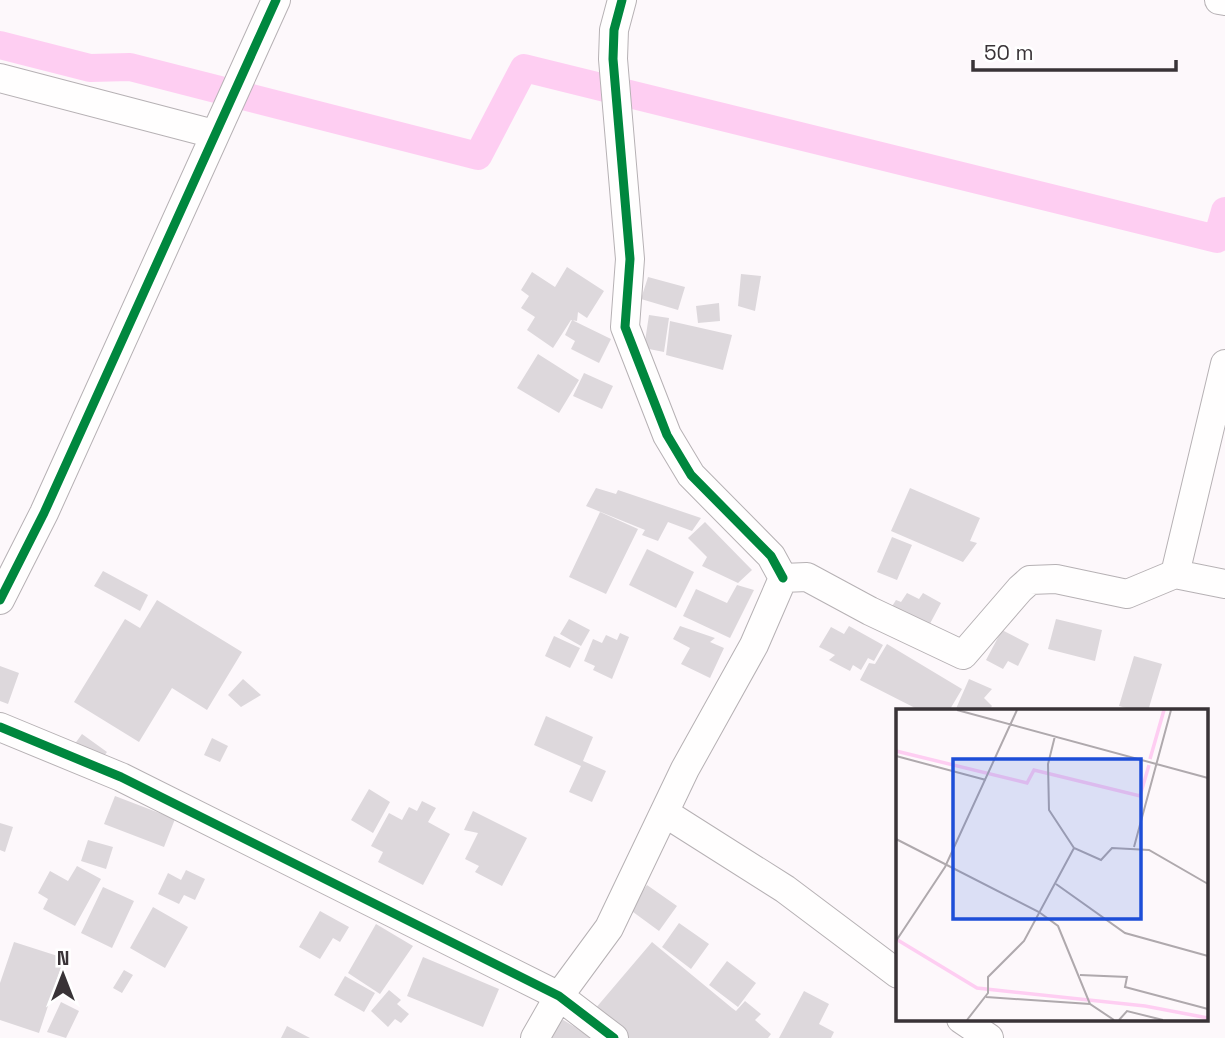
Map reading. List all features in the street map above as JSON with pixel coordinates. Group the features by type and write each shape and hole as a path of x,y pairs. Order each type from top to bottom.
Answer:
{"street":[{"path":"0,600 44,513 276,0"},
{"path":"622,0 614,30 614,59 630,259 625,327 667,435 691,475 771,556 783,578"},
{"path":"1219,0 1225,1"},
{"path":"0,78 220,124"},
{"path":"1175,574 1225,364"},
{"path":"783,578 807,577 870,611 963,655 1030,580 1056,579 1127,594 1175,574 1225,584"},
{"path":"535,1038 559,996 609,928 685,769 754,645 783,578"},
{"path":"0,727 121,777 559,996 614,1038"},
{"path":"665,813 785,889 896,972"},
{"path":"962,1020 989,1038"}],"building":[{"path":"567,267 604,291 587,318 578,312 577,321 571,320 553,348 527,330 535,317 521,308 529,296 521,290 532,272 555,287"},
{"path":"741,274 761,276 755,311 738,306"},
{"path":"648,277 685,287 678,310 641,299"},
{"path":"719,303 720,321 698,323 696,306"},
{"path":"649,315 669,318 664,352 644,348"},
{"path":"572,320 611,339 599,363 571,349 575,341 565,335"},
{"path":"670,321 732,335 723,370 666,355"},
{"path":"538,354 579,380 559,413 517,388"},
{"path":"584,373 613,386 602,409 573,396"},
{"path":"596,488 616,494 618,490 701,518 692,531 668,522 658,541 642,535 645,530 586,506"},
{"path":"910,488 980,518 970,541 977,543 963,562 891,531"},
{"path":"600,512 638,529 606,594 569,577"},
{"path":"705,522 752,570 738,583 702,566 707,557 688,538"},
{"path":"892,537 912,545 897,580 877,572"},
{"path":"647,549 694,572 676,608 629,585"},
{"path":"103,571 148,595 140,611 94,586"},
{"path":"737,585 754,590 730,638 683,616 696,589 727,603"},
{"path":"907,593 919,599 923,593 941,603 925,633 891,608 896,600 901,602"},
{"path":"157,600 242,652 207,710 172,688 139,742 74,702 125,619 140,628"},
{"path":"569,619 590,630 581,646 560,634"},
{"path":"1056,619 1102,630 1095,661 1048,649"},
{"path":"680,626 715,638 710,642 724,648 710,678 681,664 690,648 673,639"},
{"path":"849,626 883,645 874,661 868,658 861,670 853,665 850,671 829,660 835,655 819,647 831,627 844,634"},
{"path":"1002,630 1029,644 1018,666 1008,661 1003,669 986,660"},
{"path":"620,633 629,637 612,679 593,670 595,666 584,661 593,639 602,643 606,635 617,640"},
{"path":"554,636 580,648 570,668 545,656"},
{"path":"887,644 962,689 950,709 917,709 860,680 869,663 875,664"},
{"path":"1134,656 1162,664 1149,709 1119,706"},
{"path":"0,666 19,673 8,704 0,701"},
{"path":"243,679 261,695 241,707 228,695"},
{"path":"969,679 992,689 984,698 992,706 990,709 956,709"},
{"path":"546,716 593,737 583,761 606,771 592,802 569,792 581,766 534,745"},
{"path":"82,734 107,752 99,763 74,745"},
{"path":"212,738 228,746 220,762 204,755"},
{"path":"369,789 390,802 373,833 351,820"},
{"path":"115,796 175,819 164,847 104,824"},
{"path":"422,801 436,808 428,822 450,834 423,885 378,862 383,852 371,846 389,813 402,820 409,807 417,811"},
{"path":"473,811 527,838 502,886 475,872 479,866 465,859 478,833 464,830"},
{"path":"0,823 13,827 5,852 0,850"},
{"path":"88,840 113,847 106,869 81,861"},
{"path":"77,866 101,879 75,926 43,909 48,899 38,893 50,871 68,881"},
{"path":"186,870 205,879 195,900 184,895 179,904 158,894 168,873 181,880"},
{"path":"647,885 677,906 659,931 629,909"},
{"path":"103,887 134,901 112,948 81,933"},
{"path":"153,907 188,927 165,968 130,948"},
{"path":"320,911 349,927 340,942 333,938 320,959 299,947"},
{"path":"679,923 709,944 691,969 662,947"},
{"path":"376,924 413,946 380,994 348,973"},
{"path":"14,942 64,958 39,1033 0,1020 0,983"},
{"path":"652,942 736,1011 745,1001 761,1014 755,1020 771,1034 768,1038 629,1038 595,1009"},
{"path":"423,957 499,989 483,1027 407,996"},
{"path":"727,961 756,983 738,1007 709,985"},
{"path":"124,970 133,975 122,993 113,988"},
{"path":"345,976 375,993 364,1012 334,995"},
{"path":"389,990 401,1000 397,1004 409,1014 401,1023 395,1019 388,1027 371,1011"},
{"path":"804,991 829,1004 819,1024 834,1032 831,1038 779,1038"},
{"path":"61,1002 79,1011 66,1038 47,1032"},
{"path":"560,1018 593,1038 548,1038"},
{"path":"287,1026 310,1038 281,1038"}],"waterway":[{"path":"0,45 90,68 130,67 478,156 524,68 1217,239 1225,211"}],"cycle path":[{"path":"0,600 44,513 276,0"},
{"path":"622,0 614,30 613,59 630,259 625,327 667,435 691,475 771,556 783,578"},
{"path":"0,727 121,777 559,996 614,1038"}]}
